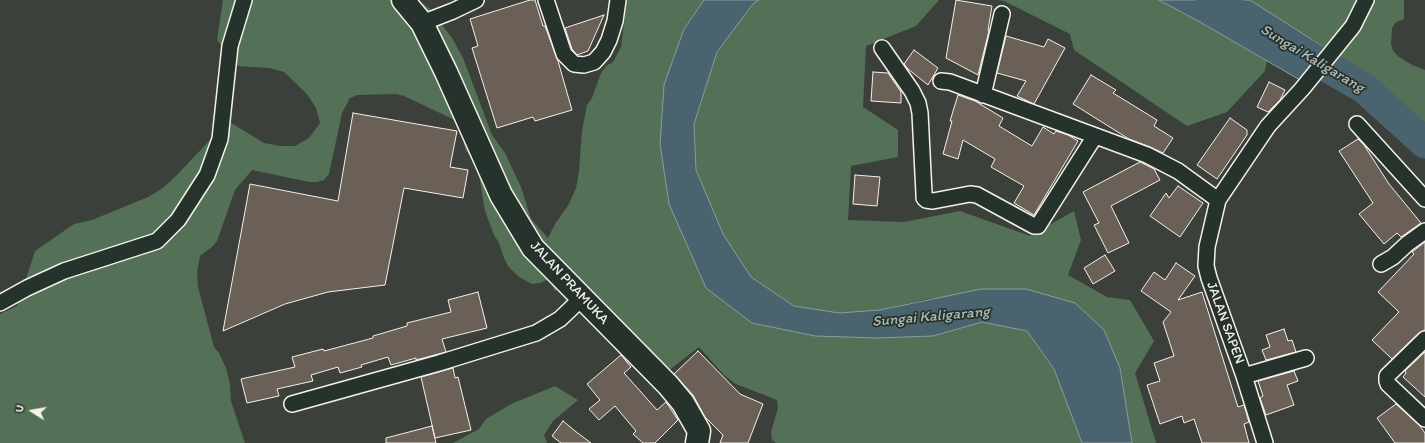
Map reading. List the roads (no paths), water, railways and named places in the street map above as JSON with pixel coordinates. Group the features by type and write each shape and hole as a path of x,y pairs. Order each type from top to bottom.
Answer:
{"main road":[{"name":"JALAN PRAMUKA","path":"403,0 422,23 446,72 501,195 533,248 668,385 683,403 699,431 697,443"}],"street":[{"path":"0,303 27,288 64,271 157,241 178,220 207,175 220,139 230,46 244,0"},
{"path":"422,23 476,0"},
{"path":"546,0 564,54 574,64 584,65 594,62 603,52 609,40 615,21 618,0"},
{"path":"941,81 950,82 1147,154 1178,171 1218,200 1268,126 1302,89 1353,26 1366,0"},
{"path":"983,95 1002,14"},
{"path":"882,48 912,91 918,103 920,113 924,198 926,200 933,201 970,194 977,195 1034,226 1038,226 1095,136"},
{"path":"1357,124 1425,199"},
{"name":"JALAN SAPEN","path":"1218,200 1207,247 1206,266 1208,278 1244,376 1265,443"},
{"path":"1381,264 1393,257 1406,244 1425,231"},
{"path":"292,404 439,363 536,333 560,319 582,298"},
{"path":"1425,339 1387,376 1387,381 1388,384 1425,419"},
{"path":"1244,376 1306,358"}],"water":[{"path":"704,0 759,0 752,5 717,52 694,124 696,170 723,234 751,277 794,306 839,313 880,310 981,289 1026,289 1075,303 1104,330 1120,368 1132,443 1082,443 1054,369 1027,331 982,322 933,336 877,338 815,336 752,323 706,288 669,204 660,144 664,85 684,29"},
{"path":"1159,0 1250,0 1322,46 1300,80"}],"waterway":[{"name":"Sungai Kaligarang","path":"1211,0 1364,88 1425,143"}]}
